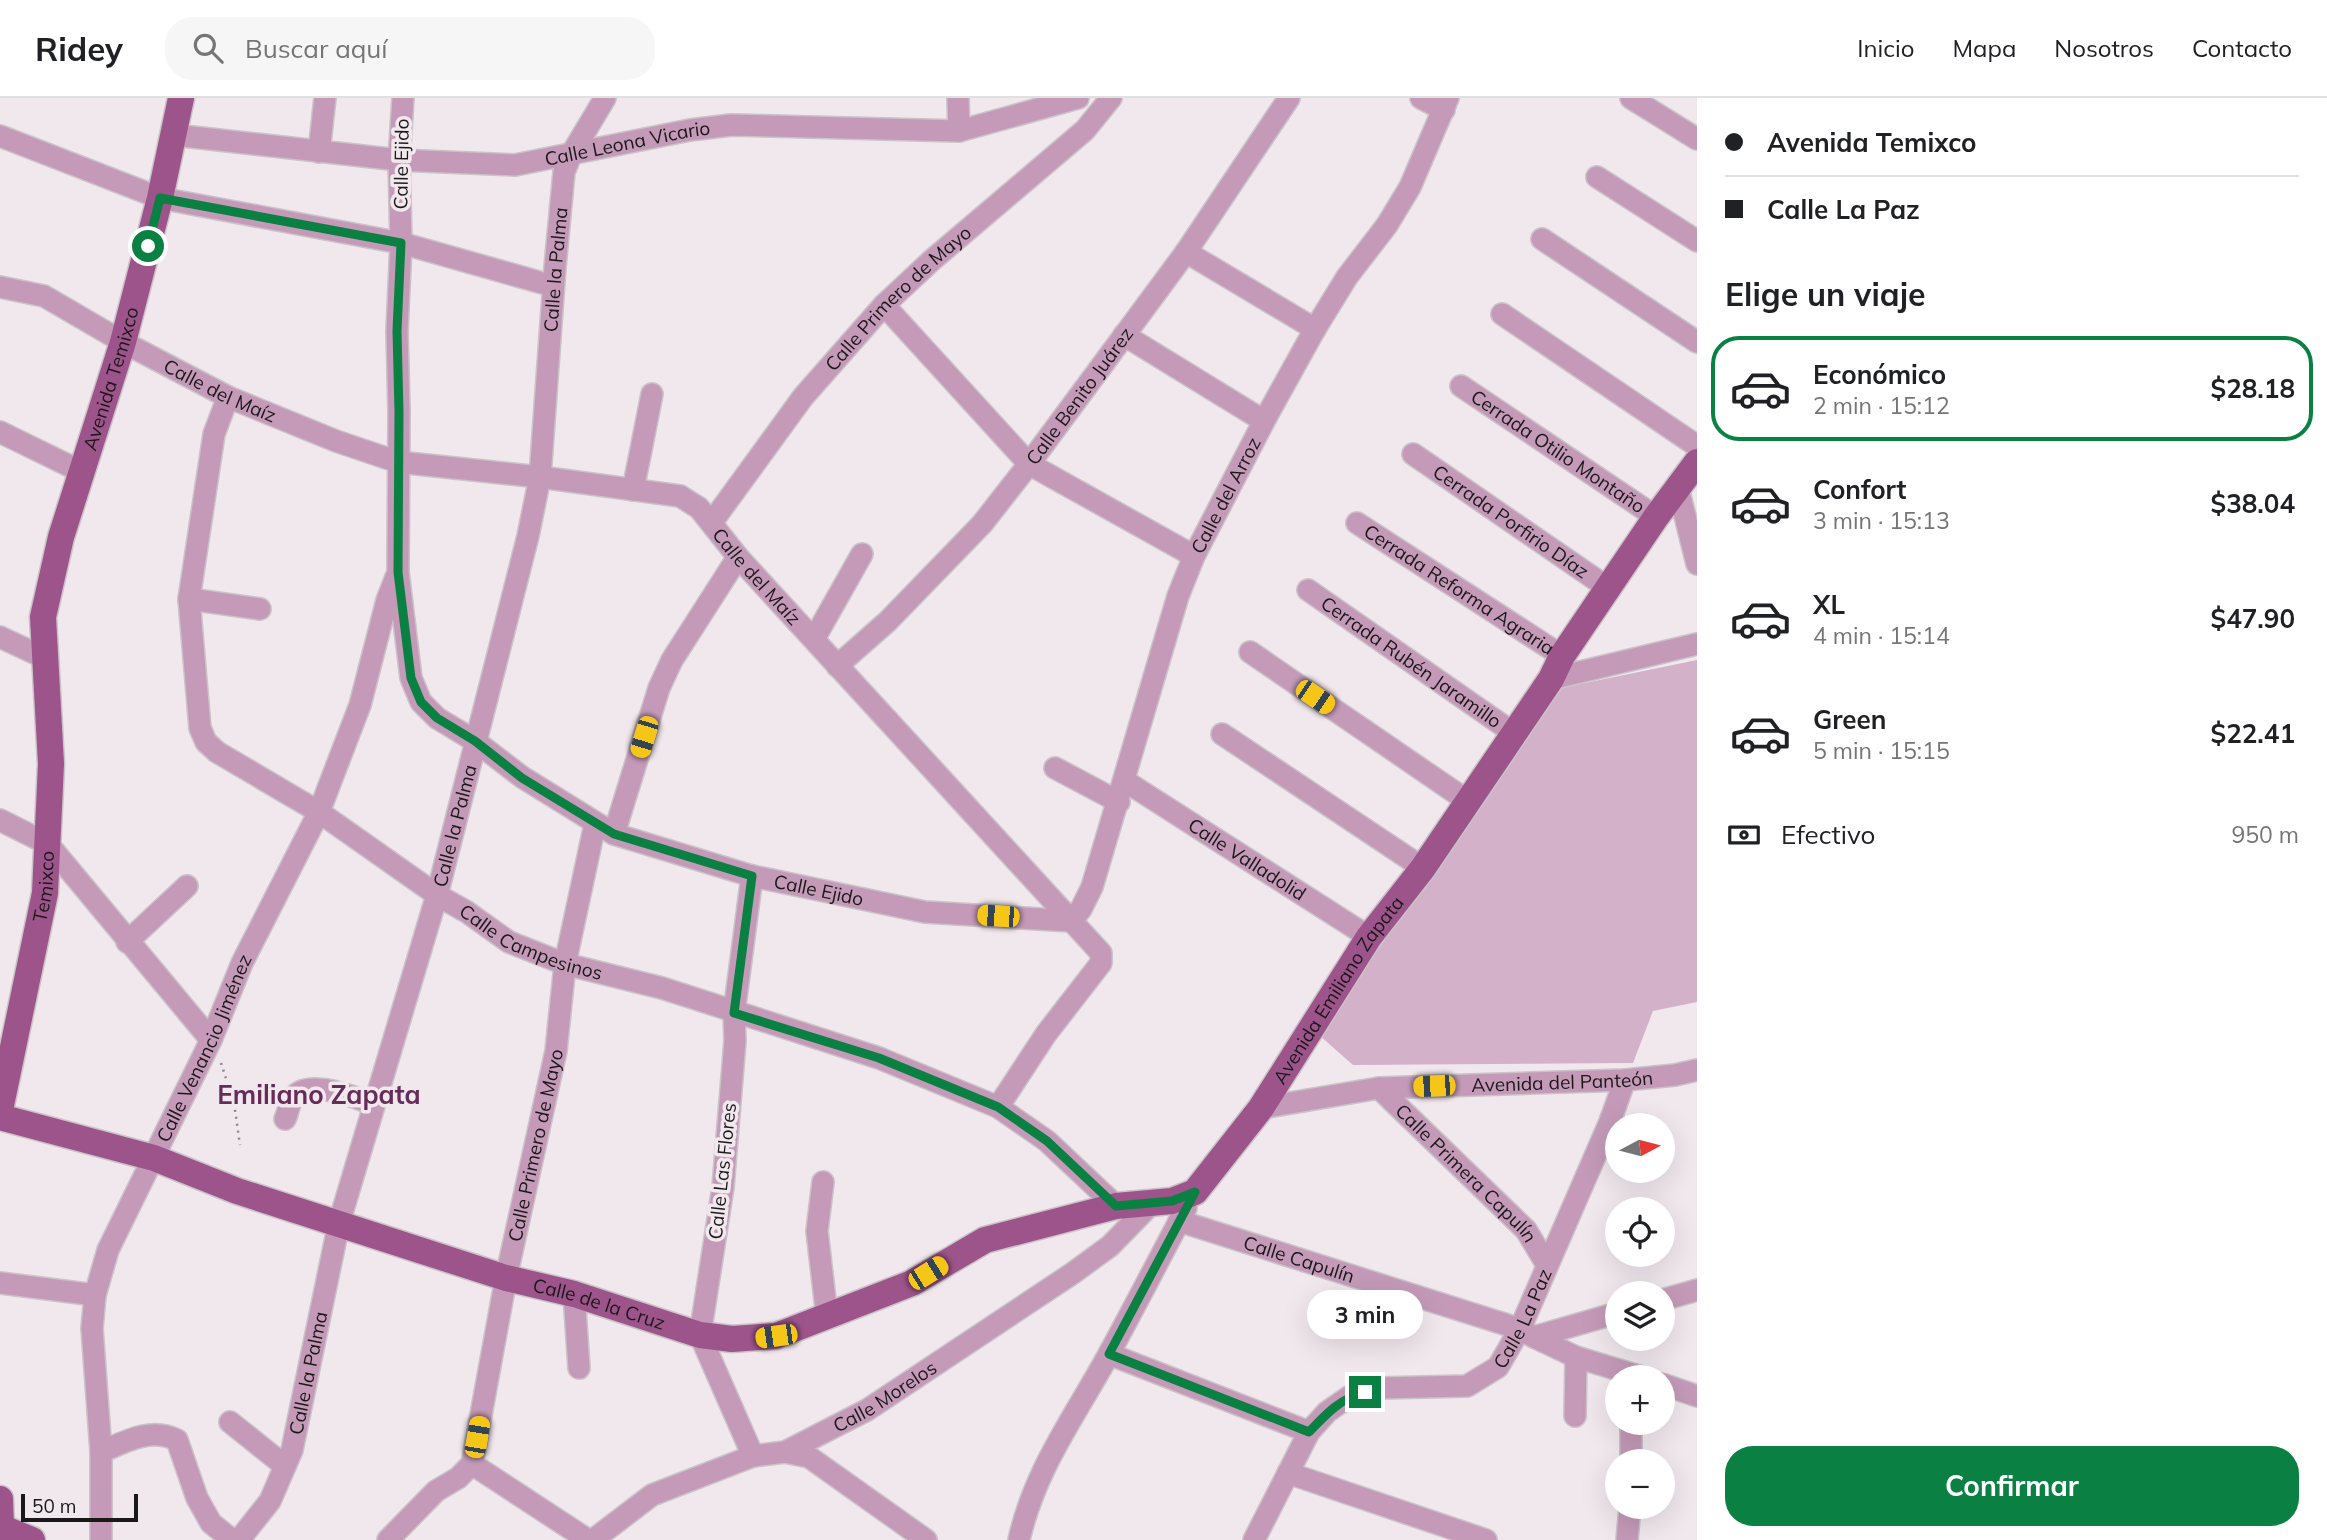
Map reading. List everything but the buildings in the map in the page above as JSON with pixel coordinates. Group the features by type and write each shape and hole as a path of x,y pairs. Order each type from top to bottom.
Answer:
{"main road":[{"name":"Avenida Temixco","path":"44,658 43,617 50,581 61,537 123,342 160,198 181,98"},
{"name":"Avenida Emiliano Zapata","path":"1195,1192 1261,1108 1369,937 1423,868 1469,802 1608,588 1697,462"},
{"name":"Temixco","path":"0,1111 45,893 51,764 44,658"},
{"name":"Calle de la Cruz","path":"0,1117 155,1158 237,1191 506,1278 574,1294 700,1335 732,1339 776,1336 827,1317 912,1283 985,1240 1116,1206 1150,1205 1172,1201 1195,1192"},
{"path":"0,1499 0,1527 32,1540"}],"street":[{"path":"319,152 325,98"},
{"name":"Calle Ejido","path":"403,98 399,160 401,243 397,331 398,572 411,678 421,702 437,718 475,741 522,778 614,834 752,876 925,912 1071,921"},
{"name":"Calle la Palma","path":"239,1540 270,1502 292,1450 339,1223 437,895 528,537 540,477 564,172 571,155 605,98"},
{"path":"958,98 959,131"},
{"name":"Calle Leona Vicario","path":"174,135 399,160 515,165 690,130 731,125 959,131 1078,98"},
{"name":"Calle Primero de Mayo","path":"712,522 803,397 884,305 930,261 1085,130 1111,98"},
{"name":"Calle Benito Juárez","path":"837,666 888,621 982,524 1186,252 1289,98"},
{"path":"1421,98 1446,104"},
{"path":"1631,98 1697,139"},
{"name":"Calle del Arroz","path":"1071,921 1081,909 1092,887 1178,596 1194,556 1315,329 1347,277 1388,225 1410,187 1446,104"},
{"path":"0,135 160,198 401,243 553,286"},
{"path":"1597,177 1697,241"},
{"path":"1542,239 1697,342"},
{"path":"1186,252 1315,329"},
{"name":"Calle del Maíz","path":"0,287 44,296 123,342 228,397 398,462 540,477 680,496 699,508 738,557 1101,953 1101,963 1046,1034 998,1107"},
{"path":"884,305 1029,464 1194,556"},
{"path":"1502,314 1697,446"},
{"path":"1124,335 1264,421"},
{"name":"Cerrada Otilio Montaño","path":"1461,386 1657,517"},
{"path":"633,490 652,394"},
{"name":"Calle Campesinos","path":"228,397 214,434 189,599 200,728 206,742 217,752 319,812 509,942 565,964 662,988 879,1058 998,1107 1047,1141 1116,1206"},
{"path":"0,432 82,472"},
{"name":"Cerrada Porfirio Díaz","path":"1413,454 1608,588"},
{"path":"1678,488 1697,564"},
{"name":"Cerrada Reforma Agraria","path":"1357,523 1557,667"},
{"path":"814,639 862,554"},
{"path":"614,834 659,688 672,660 738,557"},
{"name":"Calle Venancio Jiménez","path":"101,1540 101,1452 92,1328 94,1295 108,1250 211,1040 242,963 319,812 360,705 387,600 398,572"},
{"name":"Cerrada Rubén Jaramillo","path":"1308,590 1515,734"},
{"path":"189,599 260,609"},
{"path":"0,637 44,658"},
{"path":"1557,667 1697,644"},
{"path":"1250,652 1469,802"},
{"path":"1222,734 1423,868"},
{"path":"1055,768 1119,802"},
{"name":"Calle Valladolid","path":"1125,781 1369,937"},
{"path":"0,820 48,844 211,1040"},
{"name":"Calle Primero de Mayo","path":"472,1464 506,1278 556,1051 565,964 595,824"},
{"name":"Calle Las Flores","path":"700,1335 723,1187 735,1041 734,1013 752,876"},
{"path":"127,942 187,886"},
{"name":"Avenida del Panteón","path":"1261,1108 1379,1088 1625,1080 1697,1070"},
{"name":"Calle La Paz","path":"1254,1540 1309,1432 1327,1412 1350,1396 1380,1388 1467,1385 1498,1367 1527,1333 1547,1265 1609,1124 1625,1080"},
{"path":"285,1119 293,1097 302,1090 317,1088 374,1104"},
{"name":"Calle Primera Capulín","path":"1379,1088 1525,1230 1547,1265"},
{"path":"822,1182 817,1231 827,1317"},
{"name":"Avenida Emiliano Zapata","path":"1019,1540 1023,1522 1059,1436 1109,1354 1195,1192"},
{"name":"Calle Morelos","path":"591,1540 652,1495 753,1456 785,1451 867,1410 1024,1307 1110,1246 1150,1205"},
{"name":"Calle Capulín","path":"1179,1221 1527,1333 1576,1357 1605,1366"},
{"path":"0,1283 94,1295"},
{"path":"1675,1296 1697,1290"},
{"path":"574,1294 579,1368"},
{"path":"1527,1333 1605,1316"},
{"path":"700,1335 753,1456"},
{"path":"1109,1354 1309,1432"},
{"path":"1575,1416 1576,1357"},
{"path":"1675,1388 1697,1396"},
{"path":"230,1422 285,1466"},
{"path":"101,1452 139,1436 165,1434 177,1440 197,1498 211,1523 232,1540"},
{"path":"785,1451 809,1457 916,1537"},
{"path":"388,1540 436,1491 458,1478 472,1464 591,1540"},
{"path":"1288,1472 1486,1540"},
{"path":"1627,1540 1629,1519"}],"path":[{"path":"211,1040 234,1103 240,1145"}],"shaded area":[{"path":"1697,660 1697,1002 1653,1011 1633,1063 1353,1065 1319,1035 1439,861 1551,690"}],"district":[{"name":"Emiliano Zapata","path":"319,1095"}],"route":[{"path":"148,246 160,198 401,243 397,331 398,572 411,678 421,702 437,718 475,741 522,778 614,834 752,876 734,1013 879,1058 998,1107 1047,1141 1116,1206 1150,1205 1172,1201 1195,1192 1109,1354 1309,1432 1327,1412 1350,1396 1365,1392"}]}
